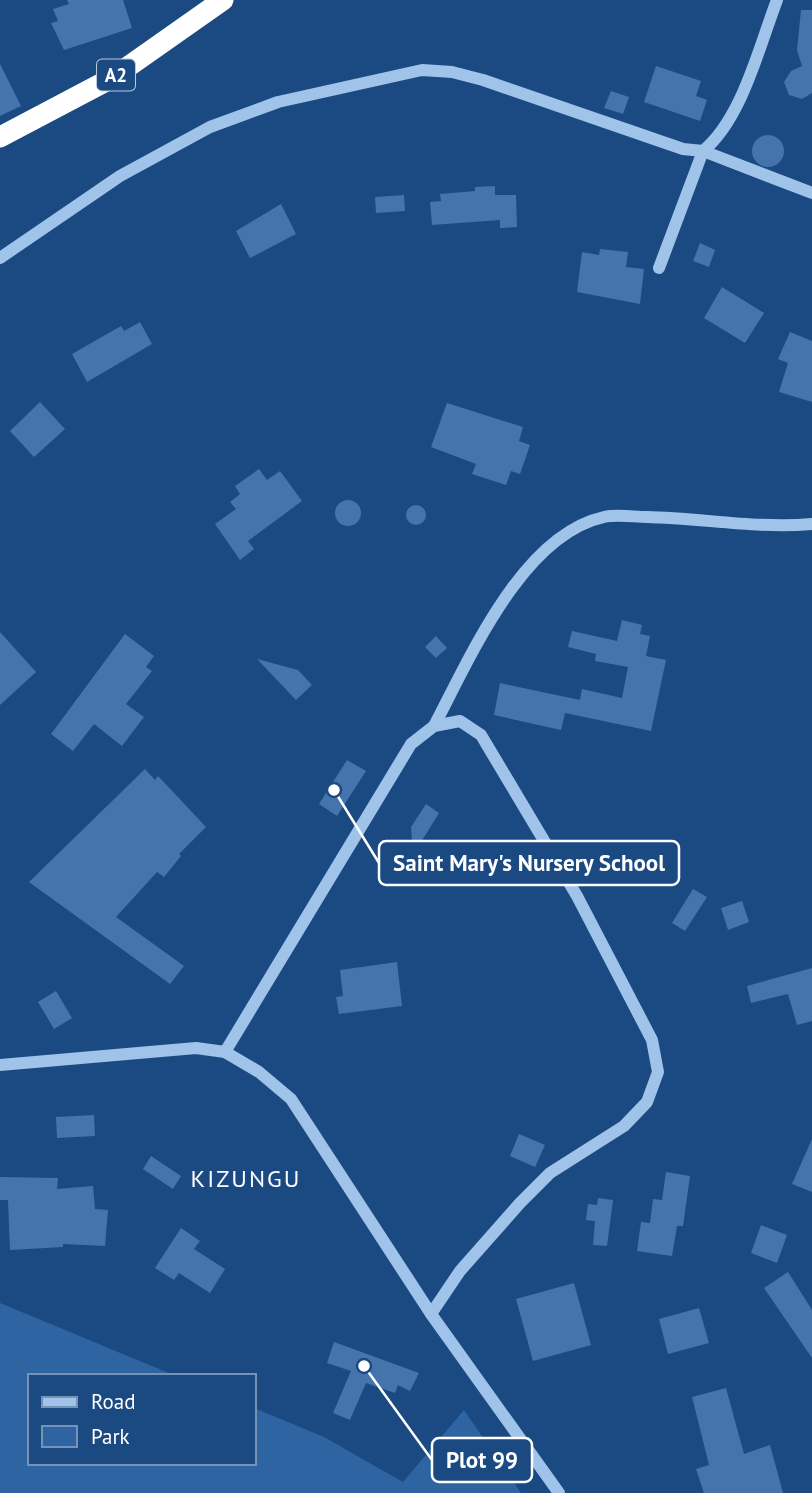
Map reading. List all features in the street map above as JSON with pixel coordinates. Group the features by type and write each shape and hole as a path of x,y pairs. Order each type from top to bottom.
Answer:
{"highway":[{"name":"A2","path":"0,137 112,78 223,0"}],"street":[{"path":"659,268 703,151 718,139 730,121 777,0"},
{"path":"0,258 120,176 210,127 278,102 422,70 452,72 483,80 683,149 703,151 812,193"},
{"path":"225,1052 411,744 434,726 510,591 530,564 557,537 605,517 702,518 776,527 812,524"},
{"path":"431,1314 460,1271 520,1203 551,1173 624,1126 647,1102 658,1072 652,1040 577,896 481,735 460,721 434,726"},
{"path":"0,1065 196,1048 225,1052 259,1072 291,1099 431,1314 559,1493"}],"green space":[{"path":"0,1303 171,1374 28,1374 28,1465 256,1465 256,1409 324,1437 403,1482 464,1410 521,1493 0,1493"}],"building":[{"path":"67,0 123,0 132,28 64,50 51,23 58,21 53,9 69,4"},
{"path":"801,10 812,10 812,93 802,99 789,95 784,82 791,71 802,66 797,50"},
{"path":"0,64 21,106 0,116"},
{"path":"656,66 701,81 696,96 707,100 700,121 644,102"},
{"path":"611,91 629,97 623,114 604,108"},
{"path":"768,135 779,140 784,151 779,162 768,167 757,162 752,151 757,140"},
{"path":"495,186 495,195 516,195 517,227 500,228 500,220 432,225 430,202 441,201 440,194"},
{"path":"404,195 405,211 376,213 375,197"},
{"path":"281,204 296,234 250,258 236,231"},
{"path":"700,243 715,250 709,267 693,261"},
{"path":"600,249 628,252 626,267 644,269 640,304 577,292 582,252 599,255"},
{"path":"722,287 764,313 745,343 704,318"},
{"path":"140,322 152,344 87,382 72,354 121,326 124,331"},
{"path":"790,332 812,341 812,402 779,392 788,363 778,359"},
{"path":"40,402 65,429 34,457 10,431"},
{"path":"447,403 523,427 519,441 530,445 520,474 511,471 506,485 472,474 476,464 431,447"},
{"path":"259,469 267,480 280,471 302,501 248,541 254,549 240,560 215,524 236,509 230,502 240,494 235,486"},
{"path":"348,500 357,504 361,513 357,522 348,526 339,522 335,513 339,504"},
{"path":"416,505 423,508 426,515 423,522 416,525 409,522 406,515 409,508"},
{"path":"622,620 642,625 640,634 650,636 646,656 666,660 651,731 565,713 561,730 494,715 500,683 580,700 582,689 622,698 628,667 595,661 596,654 568,647 572,631 617,641"},
{"path":"0,632 36,672 0,705"},
{"path":"125,634 154,656 146,667 152,671 126,704 144,717 122,746 94,724 73,751 51,734"},
{"path":"436,636 447,648 436,658 425,647"},
{"path":"257,659 298,670 312,685 296,700"},
{"path":"347,760 366,771 337,816 319,804"},
{"path":"145,769 155,780 158,776 206,827 179,854 181,856 164,877 157,872 116,917 184,966 170,984 29,882"},
{"path":"426,804 439,813 413,855 411,827"},
{"path":"693,889 707,897 685,931 672,923"},
{"path":"742,901 749,922 728,930 721,908"},
{"path":"397,962 402,1006 339,1014 336,997 343,996 340,970"},
{"path":"812,968 812,1021 797,1025 788,994 751,1003 747,986"},
{"path":"56,991 72,1018 54,1029 38,1002"},
{"path":"94,1115 95,1136 57,1138 56,1117"},
{"path":"519,1134 545,1145 535,1167 510,1156"},
{"path":"812,1139 812,1192 792,1184"},
{"path":"151,1156 181,1176 173,1189 143,1169"},
{"path":"666,1172 690,1176 683,1226 677,1226 672,1256 637,1251 641,1222 650,1223 653,1199 662,1200"},
{"path":"0,1177 58,1178 57,1189 93,1186 95,1209 108,1210 105,1246 63,1244 63,1247 10,1250 8,1200 0,1200"},
{"path":"598,1198 613,1200 607,1246 593,1245 595,1221 586,1220 588,1204 597,1205"},
{"path":"761,1225 787,1235 777,1263 751,1253"},
{"path":"181,1228 200,1241 194,1249 225,1269 210,1293 179,1273 174,1280 155,1268"},
{"path":"788,1272 812,1310 812,1358 764,1288"},
{"path":"574,1283 591,1345 533,1361 516,1299"},
{"path":"699,1308 709,1343 668,1354 659,1319"},
{"path":"334,1342 419,1373 410,1391 398,1385 395,1393 366,1383 350,1420 333,1413 351,1371 327,1363"},
{"path":"726,1388 744,1454 770,1445 783,1493 704,1493 696,1469 709,1465 692,1397"}],"place":[{"name":"Saint Mary's Nursery School","path":"334,790"},
{"name":"Plot 99","path":"364,1366"}],"district":[{"name":"KIZUNGU","path":"246,1178"}]}
